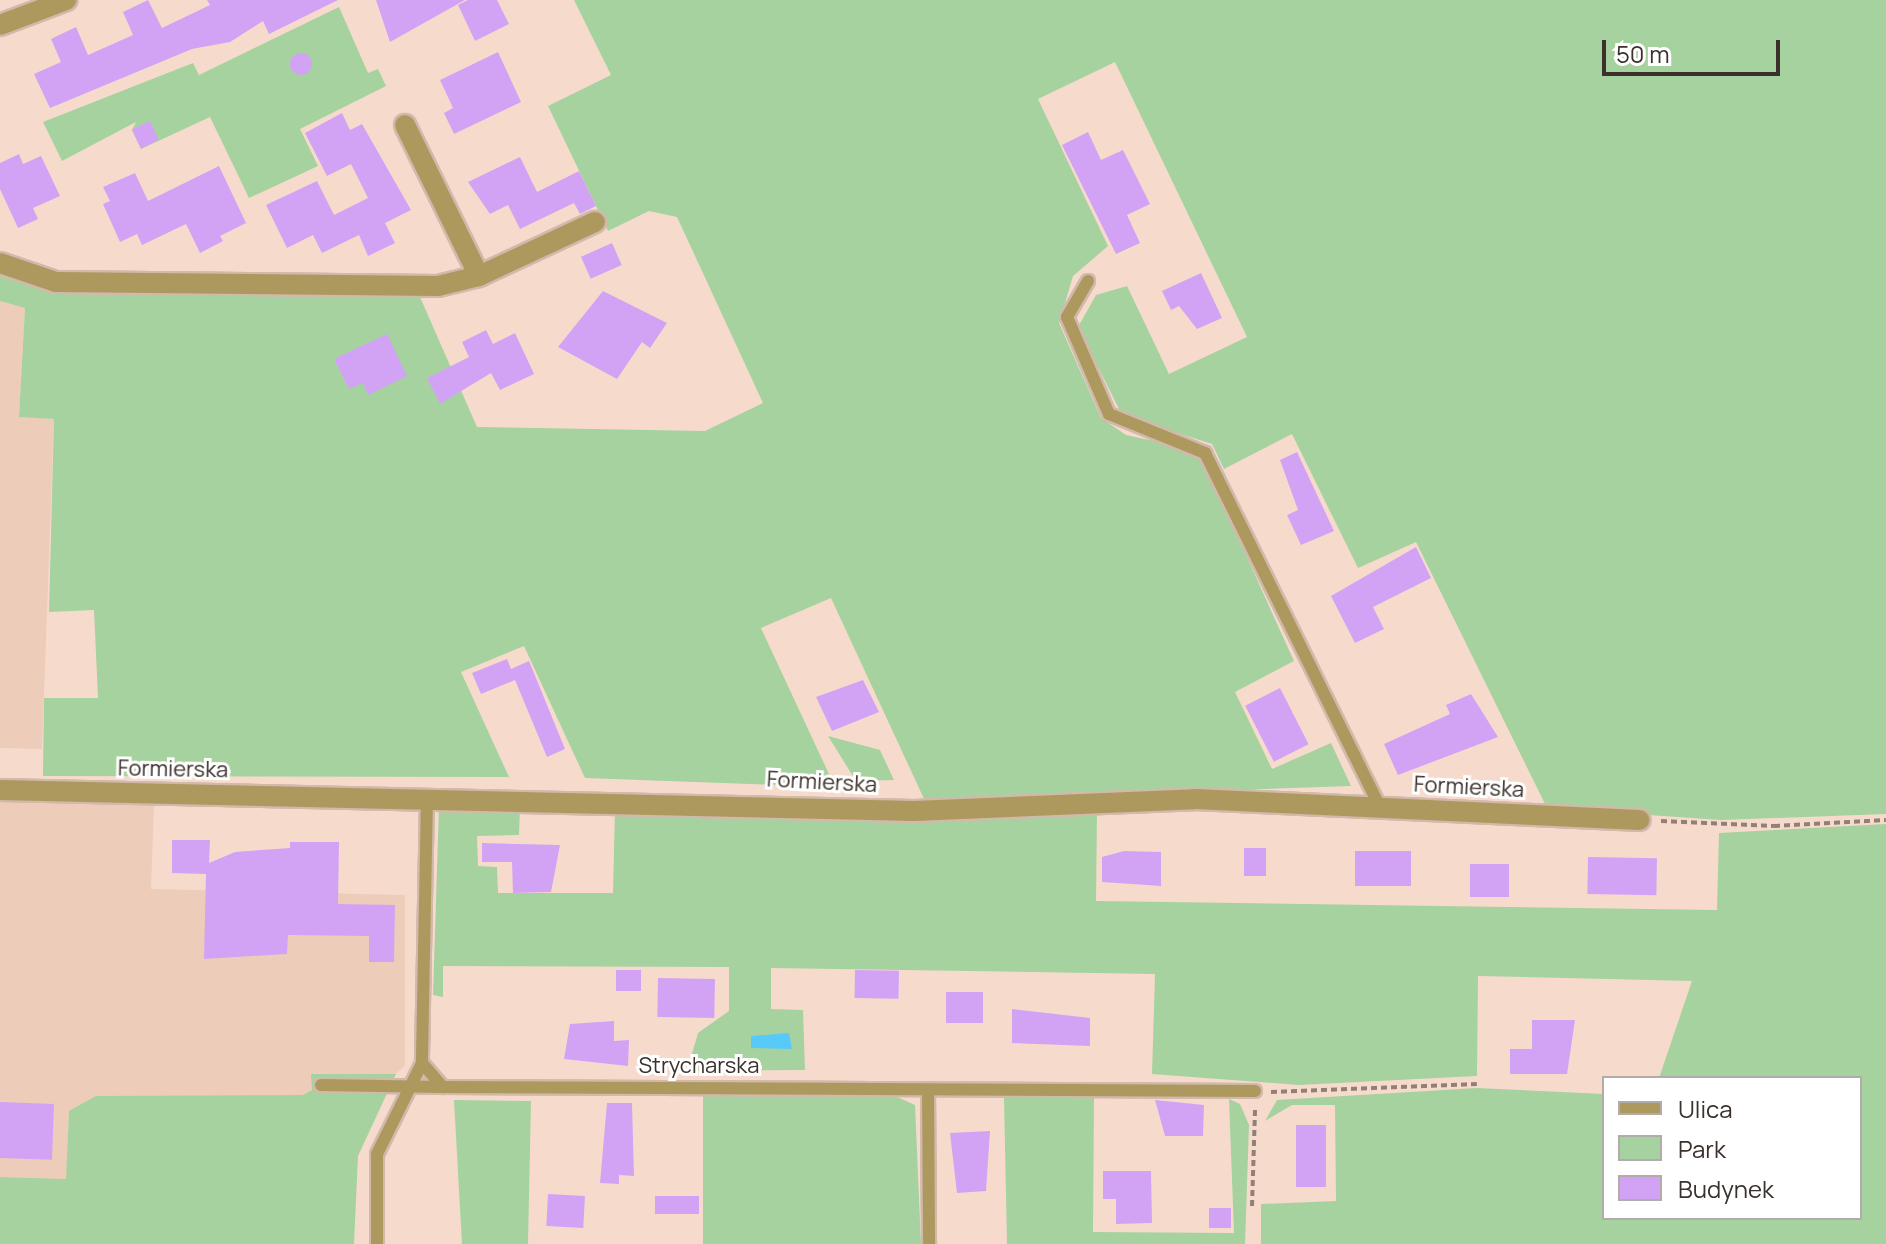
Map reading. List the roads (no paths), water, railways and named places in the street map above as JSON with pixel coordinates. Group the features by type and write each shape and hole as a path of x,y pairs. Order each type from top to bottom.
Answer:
{"street":[{"path":"0,25 66,0"},
{"path":"405,125 479,276"},
{"path":"0,263 56,282 438,286 479,276 595,222"},
{"name":"Formierska","path":"0,790 427,797 914,811 1195,799 1640,820"}],"lane":[{"path":"1088,281 1067,317 1109,414 1205,453 1380,807"},
{"path":"377,1244 377,1154 422,1063 427,797"},
{"path":"422,1063 443,1087"},
{"name":"Strycharska","path":"321,1085 1255,1091"},
{"path":"928,1091 929,1244"}],"water":[{"path":"789,1033 792,1049 751,1048 751,1036"}]}
